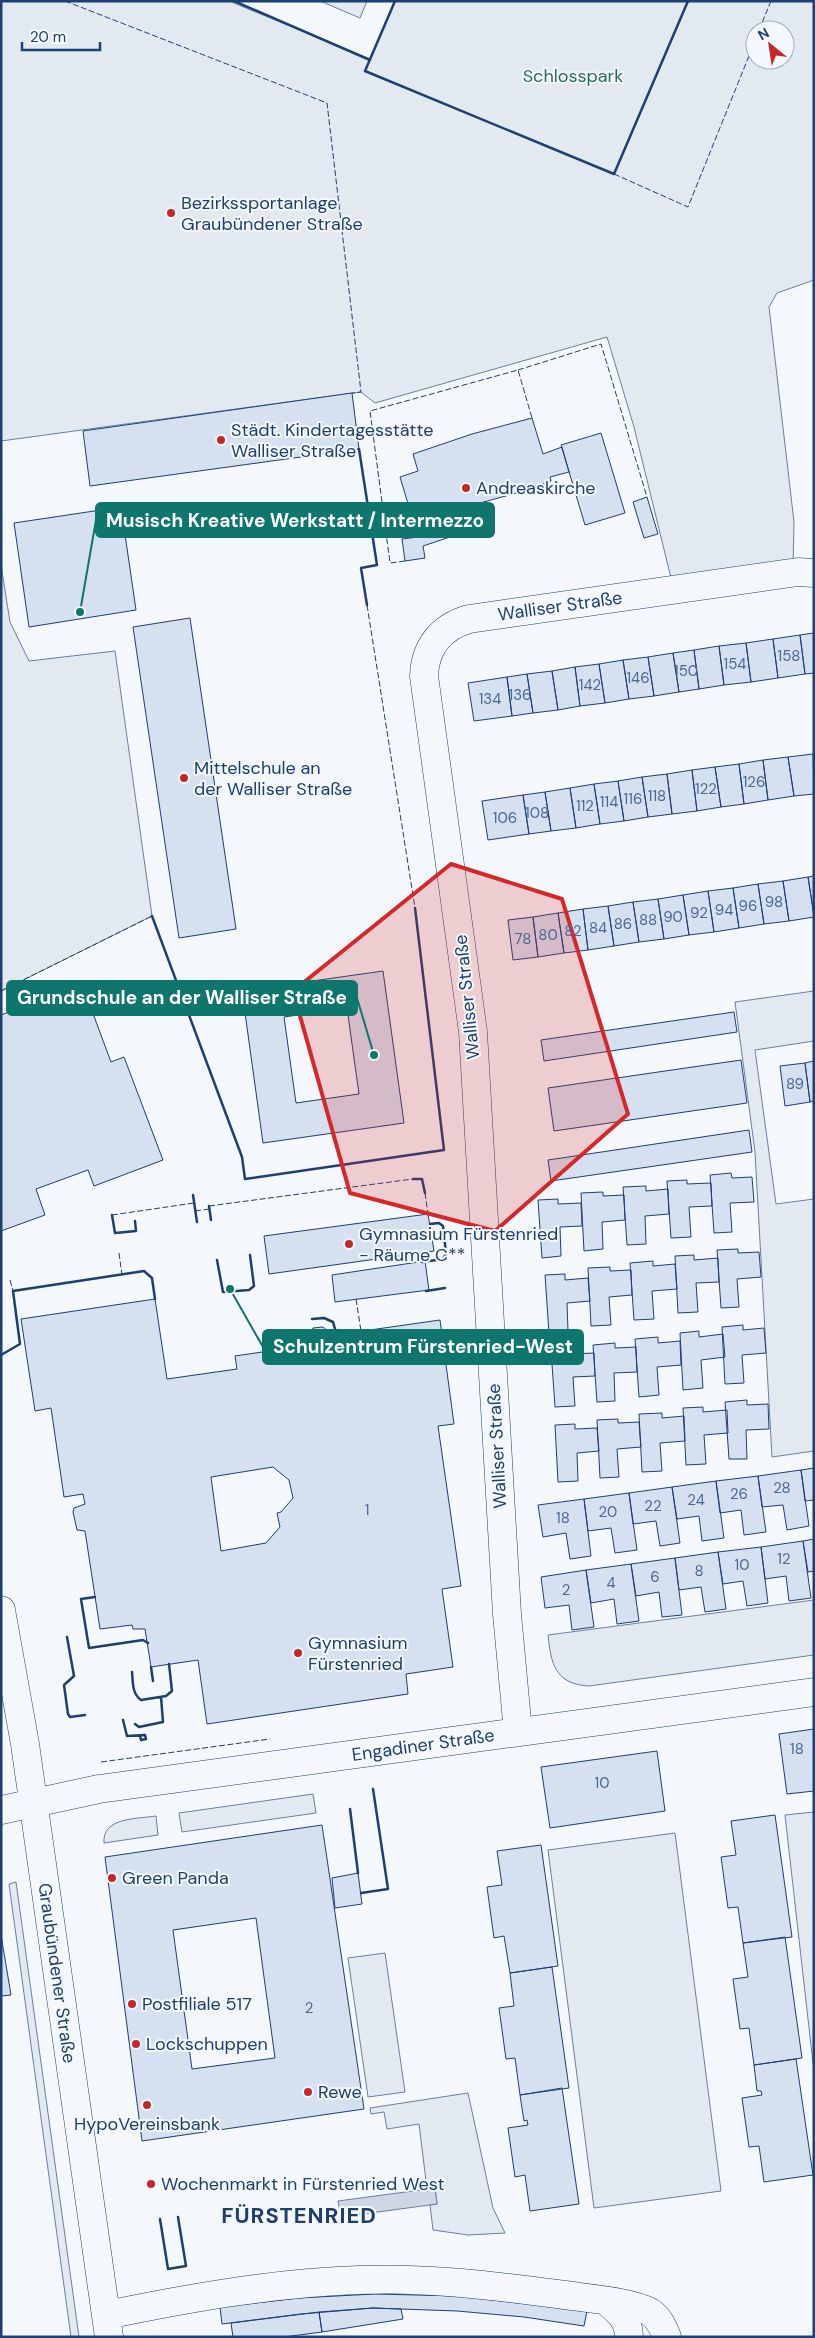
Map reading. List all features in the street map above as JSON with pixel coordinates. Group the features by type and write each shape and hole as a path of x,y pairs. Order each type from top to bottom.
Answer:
{"street":[{"name":"Walliser Straße","path":"518,1732 507,1614 473,1041 458,913 424,676 426,660 432,644 441,634 451,625 469,619 806,572"},
{"name":"Graubündener Straße","path":"1,1610 23,1731 108,2326"},
{"name":"Engadiner Straße","path":"1,1810 99,1789 814,1692"},
{"path":"108,2326 233,2292 299,2283 359,2280 442,2281 514,2288 639,2307 658,2319 667,2337"},
{"path":"608,2302 621,2313 626,2322 629,2337"}],"highlighted area":[{"path":"451,864 562,899 628,1114 495,1231 350,1193 293,991"}],"green space":[{"name":"Schlosspark","path":"1,1 229,1 370,59 395,1 814,1 814,280 777,293 769,307 794,522 793,568 673,586 634,427 607,337 375,403 361,392 1,441"},
{"path":"320,1 367,1 360,18"},
{"path":"1,565 10,622 29,661 115,651 152,916 1,991"},
{"path":"814,991 814,1041 755,1050 776,1204 814,1199 814,1451 772,1457 755,1152 735,1002"},
{"path":"814,1600 814,1655 589,1686 569,1681 562,1677 553,1663 551,1655 548,1635"},
{"path":"313,1794 316,1813 182,1832 179,1813"},
{"path":"814,1812 814,2072 785,1815"},
{"path":"156,1816 158,1835 104,1843 105,1834 115,1824 131,1819"},
{"path":"675,1833 721,2191 594,2208 548,1850"},
{"path":"16,1882 79,2337 71,2337 9,1884"},
{"path":"385,1953 405,2092 368,2097 348,1958"},
{"path":"468,2093 493,2208 505,2233 468,2235 433,2230 430,2205 437,2204 435,2188 427,2189 419,2124 387,2129 384,2112 371,2114 370,2108"}],"shaded area":[{"path":"435,2188 437,2204 341,2217 338,2201"}],"building":[{"name":"Städt. Kindertagesstätte Walliser Straße","path":"352,393 359,449 90,486 83,431"},
{"name":"Andreaskirche","path":"532,418 543,454 562,447 569,472 550,477 551,481 524,491 458,509 465,532 423,546 425,558 405,561 402,539 418,537 400,477 418,471 413,454 472,434"},
{"path":"601,433 625,513 585,525 561,445"},
{"path":"647,497 658,534 644,538 633,502"},
{"path":"121,507 136,610 29,627 14,523"},
{"name":"Mittelschule an der Walliser Straße","path":"190,618 236,929 179,938 133,627"},
{"path":"814,633 814,673 805,674 800,635"},
{"path":"800,635 805,674 778,678 773,639"},
{"path":"773,639 778,678 751,682 746,643"},
{"path":"746,643 751,682 724,685 719,646"},
{"path":"719,646 724,685 699,689 694,650"},
{"path":"694,650 699,689 679,692 673,653"},
{"path":"673,653 679,692 654,696 648,657"},
{"path":"648,657 654,696 629,699 623,660"},
{"path":"623,660 629,699 605,703 599,664"},
{"path":"599,664 605,703 580,706 575,667"},
{"path":"575,667 580,706 558,710 552,671"},
{"path":"552,671 558,710 533,713 527,674"},
{"path":"527,674 533,713 512,716 507,677"},
{"path":"507,677 512,716 474,721 468,683"},
{"path":"813,754 814,794 794,796 788,757"},
{"path":"788,757 794,796 768,800 763,760"},
{"path":"763,760 768,800 744,804 739,764"},
{"path":"739,764 744,804 721,807 715,767"},
{"path":"715,767 721,807 697,811 692,770"},
{"path":"692,770 697,811 672,814 667,774"},
{"path":"667,774 672,814 648,817 642,777"},
{"path":"642,777 648,817 624,821 618,781"},
{"path":"618,781 624,821 600,824 594,784"},
{"path":"594,784 600,824 576,828 570,788"},
{"path":"570,788 576,828 551,831 545,792"},
{"path":"545,792 551,831 529,834 523,795"},
{"path":"523,795 529,834 488,840 482,801"},
{"path":"814,876 814,915 808,877"},
{"path":"808,877 814,917 789,921 783,881"},
{"path":"783,881 789,921 764,924 758,884"},
{"path":"758,884 764,924 739,928 733,888"},
{"path":"733,888 739,928 714,932 708,891"},
{"path":"708,891 714,932 689,935 683,895"},
{"path":"683,895 689,935 664,939 658,899"},
{"path":"658,899 664,939 639,942 633,902"},
{"path":"633,902 639,942 614,946 608,906"},
{"path":"608,906 614,946 588,950 583,909"},
{"path":"583,909 588,950 564,953 558,913"},
{"path":"558,913 564,953 538,957 533,917"},
{"path":"533,917 538,957 513,960 508,920"},
{"path":"383,971 404,1123 263,1143 242,991","holes":["347,1008 359,1094 296,1103 284,1017"]},
{"path":"82,984 111,1062 124,1057 163,1160 94,1186 88,1170 36,1189 45,1215 1,1231 1,1015"},
{"path":"734,1012 737,1032 544,1061 541,1040"},
{"path":"741,1060 747,1103 554,1131 548,1088"},
{"path":"814,1061 814,1101 810,1102 805,1063"},
{"path":"805,1063 810,1102 785,1106 780,1066"},
{"path":"749,1130 752,1152 551,1181 548,1160"},
{"path":"731,1173 732,1178 752,1177 754,1202 730,1203 732,1232 714,1233 710,1175"},
{"path":"687,1180 687,1184 711,1183 712,1206 689,1207 691,1237 671,1238 667,1181"},
{"path":"646,1186 646,1191 668,1189 669,1214 645,1216 646,1244 627,1245 623,1187"},
{"path":"603,1192 603,1196 624,1195 625,1220 602,1222 603,1249 584,1251 581,1193"},
{"path":"558,1199 558,1204 581,1203 582,1226 560,1227 561,1256 542,1258 538,1200"},
{"name":"Gymnasium Fürstenried - Räume C**","path":"428,1214 434,1251 269,1274 264,1236"},
{"path":"738,1249 738,1253 759,1252 761,1277 737,1279 739,1307 721,1308 717,1250"},
{"path":"694,1255 694,1260 718,1258 719,1282 696,1283 698,1312 678,1313 675,1256"},
{"path":"425,1261 429,1290 335,1302 332,1275"},
{"path":"653,1261 653,1266 675,1264 677,1289 652,1291 654,1319 634,1320 630,1263"},
{"path":"610,1267 610,1271 631,1270 632,1295 609,1297 611,1325 591,1326 588,1268"},
{"path":"565,1274 565,1280 588,1278 590,1301 567,1303 568,1331 549,1333 545,1275"},
{"path":"155,1299 167,1379 237,1369 235,1356 310,1345 308,1335 313,1328 323,1327 329,1332 333,1355 352,1352 349,1333 440,1320 454,1424 438,1426 461,1586 442,1589 453,1667 406,1674 408,1694 207,1724 198,1660 151,1667 145,1629 133,1629 132,1625 100,1629 85,1531 77,1530 73,1512 74,1508 85,1504 83,1494 64,1497 51,1408 35,1411 21,1319","holes":["273,1467 289,1480 293,1498 281,1512 277,1513 280,1527 266,1543 221,1551 211,1477"]},
{"path":"743,1325 743,1330 764,1328 766,1353 742,1355 744,1383 725,1384 722,1327"},
{"path":"699,1331 699,1337 723,1334 725,1357 701,1360 703,1388 683,1390 680,1333"},
{"path":"658,1337 658,1343 680,1341 681,1365 657,1367 659,1395 639,1397 635,1339"},
{"path":"615,1343 615,1348 636,1347 637,1372 614,1373 615,1401 597,1402 593,1345"},
{"path":"571,1349 572,1354 594,1353 595,1376 573,1377 575,1406 555,1407 551,1350"},
{"path":"747,1400 747,1405 768,1404 769,1429 746,1430 747,1459 729,1459 725,1402"},
{"path":"703,1407 703,1412 727,1410 728,1433 704,1435 706,1464 686,1465 683,1408"},
{"path":"662,1413 662,1418 684,1416 685,1441 660,1443 662,1471 642,1472 639,1414"},
{"path":"618,1419 618,1423 639,1422 641,1447 617,1449 619,1477 600,1478 597,1420"},
{"path":"575,1424 575,1429 597,1428 599,1451 577,1453 578,1481 558,1482 555,1425"},
{"path":"814,1468 814,1500 805,1501 801,1470"},
{"path":"801,1470 809,1526 787,1530 783,1505 762,1507 758,1476"},
{"path":"758,1476 766,1532 744,1535 741,1510 720,1513 716,1481"},
{"path":"716,1481 724,1538 702,1541 699,1516 677,1519 672,1487"},
{"path":"672,1487 680,1543 660,1546 656,1521 633,1524 629,1493"},
{"path":"629,1493 637,1550 615,1553 611,1528 588,1531 584,1499"},
{"path":"584,1499 591,1556 570,1559 566,1533 543,1537 538,1505"},
{"path":"814,1539 814,1571 808,1572 803,1541"},
{"path":"803,1541 811,1598 789,1601 786,1576 765,1579 761,1547"},
{"path":"761,1547 768,1603 747,1606 743,1581 723,1584 718,1552"},
{"path":"718,1552 726,1609 705,1612 701,1587 679,1590 675,1558"},
{"path":"675,1558 682,1615 662,1617 659,1592 636,1596 631,1564"},
{"path":"631,1564 639,1621 617,1624 614,1599 591,1603 586,1570"},
{"path":"586,1570 594,1627 572,1630 569,1605 545,1608 541,1577"},
{"path":"814,1729 814,1791 787,1794 779,1734"},
{"path":"657,1751 665,1811 550,1828 541,1767"},
{"path":"775,1815 792,1937 743,1943 738,1907 728,1908 721,1857 736,1855 731,1821"},
{"path":"322,1825 364,2109 142,2141 105,1857","holes":["256,1918 275,2058 192,2069 173,1930"]},
{"path":"541,1845 558,1966 510,1973 504,1936 494,1938 487,1887 502,1885 497,1851"},
{"path":"358,1873 362,1904 335,1908 332,1878"},
{"path":"1,1935 11,1995 1,1996"},
{"path":"785,1937 802,2058 754,2065 749,2028 740,2029 733,1979 748,1977 743,1943"},
{"path":"552,1967 569,2088 520,2095 515,2058 506,2059 499,2008 514,2006 510,1973"},
{"path":"796,2059 813,2175 764,2182 759,2146 749,2147 742,2098 762,2095 761,2091 757,2091 754,2065"},
{"path":"562,2088 579,2204 530,2211 525,2175 515,2177 508,2128 528,2125 527,2120 524,2121 520,2095"},
{"path":"374,2294 459,2296 587,2311 584,2326 524,2317 457,2311 373,2308 301,2314 222,2324 220,2307 299,2298"},
{"path":"373,2308 401,2309 403,2319 322,2332 319,2312"},
{"path":"319,2312 322,2332 284,2337 233,2337 231,2323"}],"fence":[{"path":"65,1 327,103 361,392 352,393"},
{"path":"763,20 771,1"},
{"path":"614,174 688,207 745,66"},
{"path":"518,370 601,344 647,497"},
{"path":"405,561 390,563 370,411 518,370 532,418"},
{"path":"367,605 415,908"},
{"path":"1,991 152,916"},
{"path":"209,1206 413,1179"},
{"path":"425,1193 428,1214"},
{"path":"112,1215 194,1203"},
{"path":"195,1211 209,1209"},
{"path":"119,1253 122,1275"},
{"path":"10,1280 13,1291"},
{"path":"356,1299 361,1331"},
{"path":"101,1762 270,1739"}],"wall":[{"path":"234,1 370,60"},
{"path":"395,1 365,71 614,174 688,1"},
{"path":"359,449 377,565 361,568 367,605"},
{"path":"152,916 242,1157 245,1179 444,1150 415,908"},
{"path":"413,1179 422,1179 425,1193"},
{"path":"193,1195 197,1222"},
{"path":"209,1206 211,1220"},
{"path":"112,1215 115,1233 136,1231 135,1221"},
{"path":"422,1262 443,1259 446,1254 443,1226 439,1223 430,1224"},
{"path":"217,1260 223,1292 249,1290 254,1286 250,1255"},
{"path":"1,1355 20,1344 13,1291 144,1271 152,1278 155,1299"},
{"path":"426,1291 445,1288"},
{"path":"312,1319 324,1318 333,1322 338,1339 330,1340"},
{"path":"95,1597 81,1599 89,1648 143,1640 148,1643"},
{"path":"67,1637 74,1676 64,1685 68,1714 70,1717 85,1715"},
{"path":"132,1672 134,1691 141,1700 166,1696 172,1691 169,1664"},
{"path":"151,1667 153,1681"},
{"path":"135,1724 139,1727 163,1722 161,1697"},
{"path":"123,1720 127,1736 145,1735 146,1739 141,1740 140,1736"},
{"path":"361,1893 388,1889 373,1789"},
{"path":"350,1809 358,1873"},
{"path":"160,2219 168,2269 186,2266 178,2217"}],"place":[{"name":"Bezirkssportanlage Graubündener Straße","path":"171,213"},
{"name":"Städt. Kindertagesstätte Walliser Straße","path":"221,440"},
{"name":"Andreaskirche","path":"466,488"},
{"name":"Musisch Kreative Werkstatt / Intermezzo","path":"80,612"},
{"name":"Mittelschule an der Walliser Straße","path":"184,778"},
{"name":"Grundschule an der Walliser Straße","path":"374,1055"},
{"name":"Gymnasium Fürstenried - Räume C**","path":"349,1244"},
{"name":"Schulzentrum Fürstenried-West","path":"230,1289"},
{"name":"Gymnasium Fürstenried","path":"298,1653"},
{"name":"Green Panda","path":"112,1878"},
{"name":"Postfiliale 517","path":"132,2004"},
{"name":"Lockschuppen","path":"136,2044"},
{"name":"Rewe","path":"308,2092"},
{"name":"HypoVereinsbank","path":"147,2105"},
{"name":"Wochenmarkt in Fürstenried West","path":"151,2184"}],"district":[{"name":"FÜRSTENRIED","path":"299,2215"}]}
